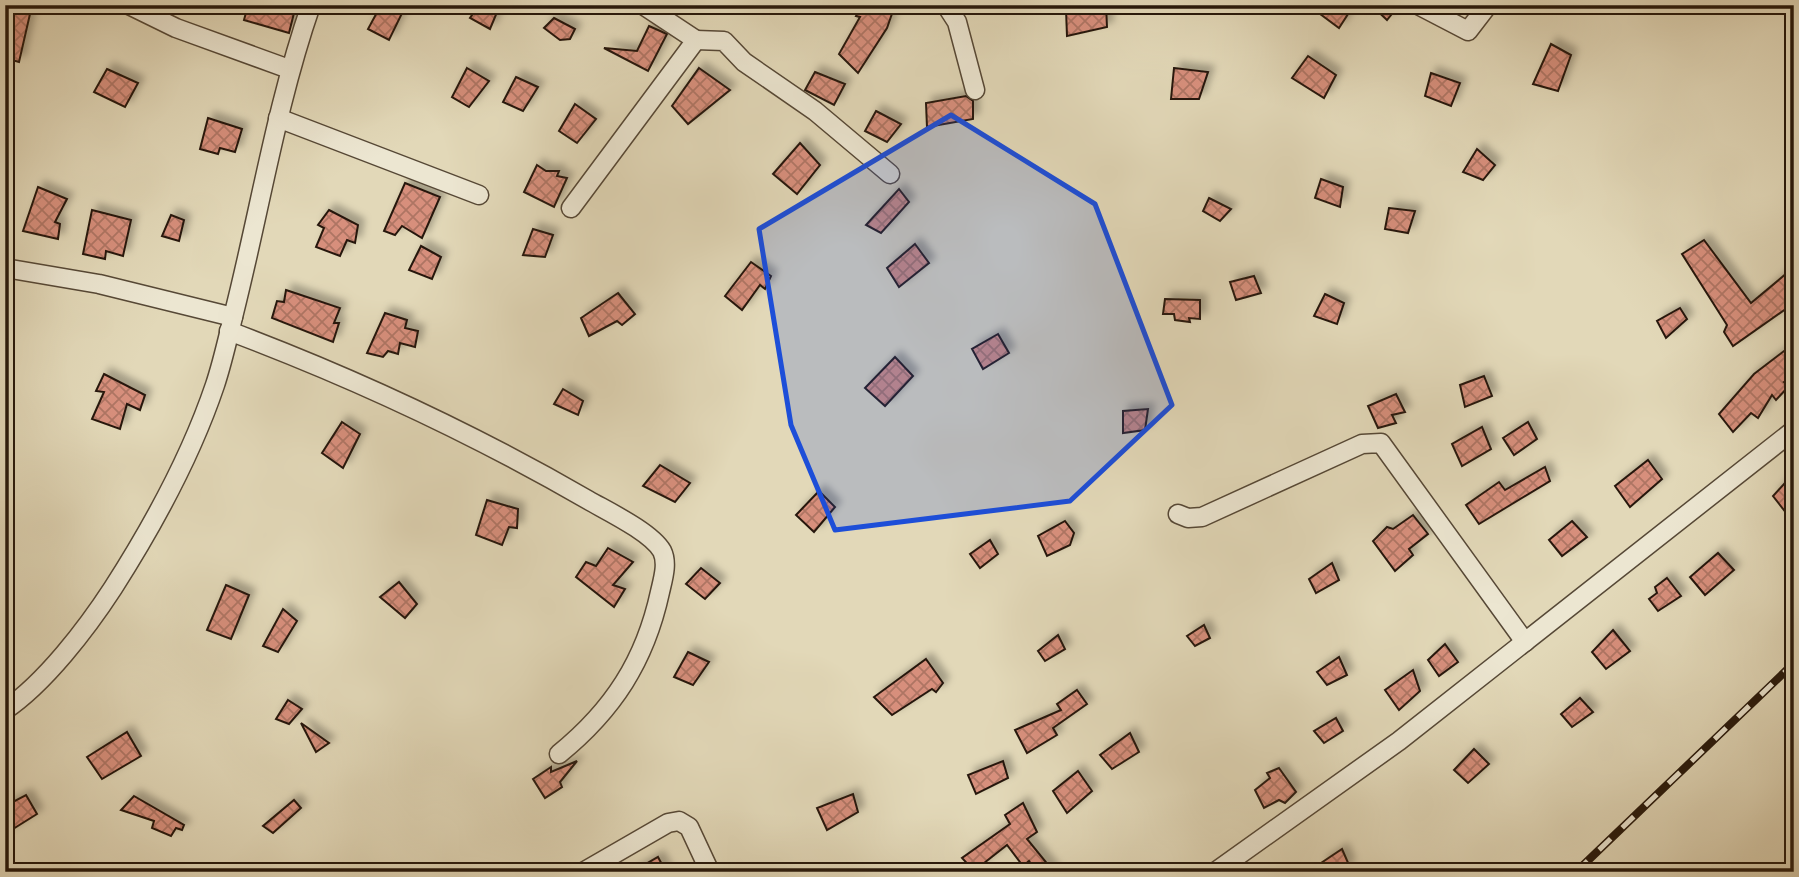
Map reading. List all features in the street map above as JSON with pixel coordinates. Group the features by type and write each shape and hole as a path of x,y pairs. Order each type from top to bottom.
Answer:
{"street":[{"path":"129,5 176,28 289,69"},
{"path":"5,710 75,642 129,563 160,510 194,438 215,384 289,69 311,5"},
{"path":"643,5 696,40 724,41 744,62 815,111 890,174"},
{"path":"946,5 957,22 975,90"},
{"path":"1418,5 1468,32 1488,5"},
{"path":"570,208 696,40"},
{"path":"278,118 479,195"},
{"path":"5,268 87,282 231,324 404,401 530,466 624,520 660,548 666,560 654,617 634,666 620,691 587,731 559,754"},
{"path":"1215,872 1399,741 1794,430"},
{"path":"1178,514 1188,518 1202,517 1351,449 1372,441 1381,443 1525,642"},
{"path":"583,872 668,823 678,821 689,827 710,872"}],"highlighted area":[{"path":"951,115 1095,204 1172,405 1070,501 835,530 791,425 759,229"}],"building":[{"path":"248,5 285,5 295,9 289,33 244,20"},
{"path":"381,5 406,5 389,40 368,29"},
{"path":"479,5 500,5 490,29 470,18"},
{"path":"862,5 895,5 887,28 858,73 839,54 860,17 856,16"},
{"path":"1106,5 1107,27 1067,36 1066,10"},
{"path":"1308,5 1342,5 1350,11 1339,28"},
{"path":"1371,5 1399,5 1387,20"},
{"path":"5,6 30,14 19,62 5,58"},
{"path":"554,18 575,29 570,39 560,40 544,28"},
{"path":"649,26 667,34 648,71 604,48 637,51"},
{"path":"1551,44 1571,55 1558,91 1533,84"},
{"path":"1308,56 1336,75 1324,98 1292,78"},
{"path":"467,68 489,81 469,107 452,97"},
{"path":"699,68 730,90 688,124 672,106"},
{"path":"1174,68 1208,72 1199,99 1171,99"},
{"path":"107,69 138,83 125,107 94,92"},
{"path":"815,72 845,84 834,105 805,90"},
{"path":"1431,73 1460,83 1451,106 1425,96"},
{"path":"516,77 538,87 523,111 503,102"},
{"path":"966,96 973,101 973,119 927,127 926,103"},
{"path":"575,104 596,119 577,143 559,131"},
{"path":"876,111 901,124 887,142 865,131"},
{"path":"208,118 242,129 235,152 220,148 218,154 200,149"},
{"path":"800,143 820,165 797,194 773,174"},
{"path":"1477,149 1495,165 1483,180 1463,172"},
{"path":"537,165 546,171 559,171 557,176 567,178 554,207 524,192"},
{"path":"1321,179 1343,187 1340,207 1315,198"},
{"path":"405,183 440,197 422,238 402,226 395,235 384,231"},
{"path":"38,187 67,199 55,222 60,224 58,239 23,231"},
{"path":"899,189 909,202 881,233 866,225"},
{"path":"1209,198 1231,209 1220,221 1203,211"},
{"path":"1389,208 1415,211 1408,233 1385,229"},
{"path":"92,210 131,220 123,256 106,251 105,259 83,254"},
{"path":"329,210 358,225 355,243 347,240 340,256 316,247 324,228 318,225"},
{"path":"171,215 184,220 179,241 162,236"},
{"path":"533,229 553,235 545,257 523,255"},
{"path":"1704,240 1751,303 1787,273 1794,282 1794,298 1790,306 1733,346 1724,332 1727,325 1682,254"},
{"path":"915,244 929,263 899,287 887,268"},
{"path":"421,246 441,257 432,279 409,270"},
{"path":"751,262 771,276 765,289 760,285 742,310 725,296"},
{"path":"1254,276 1261,293 1236,300 1230,282"},
{"path":"286,290 340,308 334,323 339,323 333,342 272,318 277,301 284,302"},
{"path":"618,293 635,314 622,325 617,321 589,336 581,318"},
{"path":"1325,294 1344,303 1337,324 1314,316"},
{"path":"1165,299 1200,300 1200,319 1189,318 1190,322 1175,320 1174,314 1163,314"},
{"path":"1680,308 1687,319 1666,338 1657,321"},
{"path":"385,313 407,320 405,328 418,331 415,347 400,343 398,354 388,351 383,357 367,353"},
{"path":"998,334 1009,353 983,369 972,349"},
{"path":"1784,351 1794,362 1794,375 1784,382 1789,386 1776,400 1772,395 1758,418 1751,413 1733,432 1719,414 1754,374"},
{"path":"895,357 913,376 885,406 865,388"},
{"path":"104,374 145,395 140,410 127,404 120,429 92,419 104,392 96,391"},
{"path":"1484,376 1492,396 1465,407 1460,385"},
{"path":"563,389 583,401 578,415 554,404"},
{"path":"1396,394 1405,412 1392,415 1396,423 1378,428 1368,406"},
{"path":"1148,409 1145,430 1123,433 1123,411"},
{"path":"342,422 360,434 343,468 322,453"},
{"path":"1528,422 1537,439 1514,455 1503,438"},
{"path":"1482,427 1491,449 1462,466 1452,444"},
{"path":"1648,460 1662,479 1630,507 1615,486"},
{"path":"660,465 690,483 675,502 643,486"},
{"path":"1545,467 1550,481 1479,524 1466,505 1499,482 1505,490"},
{"path":"1794,473 1794,523 1773,496"},
{"path":"819,491 835,507 814,532 796,515"},
{"path":"487,500 518,509 517,528 509,527 502,545 476,535"},
{"path":"1413,515 1428,534 1409,549 1413,555 1395,571 1373,541 1387,527 1393,529"},
{"path":"1065,521 1074,533 1070,545 1047,556 1038,536"},
{"path":"1572,521 1587,537 1562,556 1549,540"},
{"path":"990,540 998,554 980,568 970,554"},
{"path":"608,548 633,562 613,585 625,589 614,607 576,577 586,562 596,566"},
{"path":"1718,553 1734,570 1705,595 1690,577"},
{"path":"1332,563 1339,580 1316,593 1309,579"},
{"path":"701,568 720,583 705,599 686,584"},
{"path":"1667,578 1681,596 1658,611 1649,599 1657,593 1655,587"},
{"path":"399,582 417,604 405,618 380,597"},
{"path":"226,585 249,595 231,639 207,630"},
{"path":"283,609 297,621 278,652 263,646"},
{"path":"1204,625 1210,638 1195,646 1187,636"},
{"path":"1613,630 1630,651 1606,669 1592,652"},
{"path":"1058,635 1065,649 1045,661 1038,651"},
{"path":"1445,644 1458,662 1439,676 1428,660"},
{"path":"688,652 709,662 693,685 674,677"},
{"path":"1339,657 1347,675 1327,685 1317,672"},
{"path":"926,659 943,683 936,692 932,689 892,715 874,697"},
{"path":"1413,670 1420,691 1399,710 1385,690"},
{"path":"1077,690 1087,704 1053,728 1057,735 1027,753 1015,730 1061,710 1057,704"},
{"path":"1580,698 1593,712 1572,727 1561,714"},
{"path":"288,700 302,709 289,724 276,719"},
{"path":"1336,718 1343,731 1324,743 1314,731"},
{"path":"301,723 329,743 316,752"},
{"path":"127,732 141,756 102,779 87,757"},
{"path":"1130,733 1139,752 1112,769 1100,755"},
{"path":"1474,749 1489,764 1468,783 1454,770"},
{"path":"577,761 560,782 562,787 545,798 533,779 551,767 551,772"},
{"path":"1003,761 1008,778 976,794 968,775"},
{"path":"1279,768 1296,792 1285,803 1279,800 1264,808 1255,790 1270,778 1267,773"},
{"path":"1078,771 1092,791 1067,813 1053,791"},
{"path":"853,794 858,812 827,830 817,808"},
{"path":"26,795 37,814 5,834 5,806"},
{"path":"134,796 184,825 182,830 176,828 171,836 152,828 154,821 121,810"},
{"path":"294,800 301,808 273,833 263,826"},
{"path":"1023,803 1037,832 1027,839 1054,872 1036,872 1029,861 1023,866 1007,845 974,871 962,858 1010,824 1005,815"},
{"path":"1342,849 1349,865 1341,872 1327,872 1321,863"},
{"path":"658,857 666,872 632,872"}],"railway":[{"path":"1576,872 1794,663"}]}
